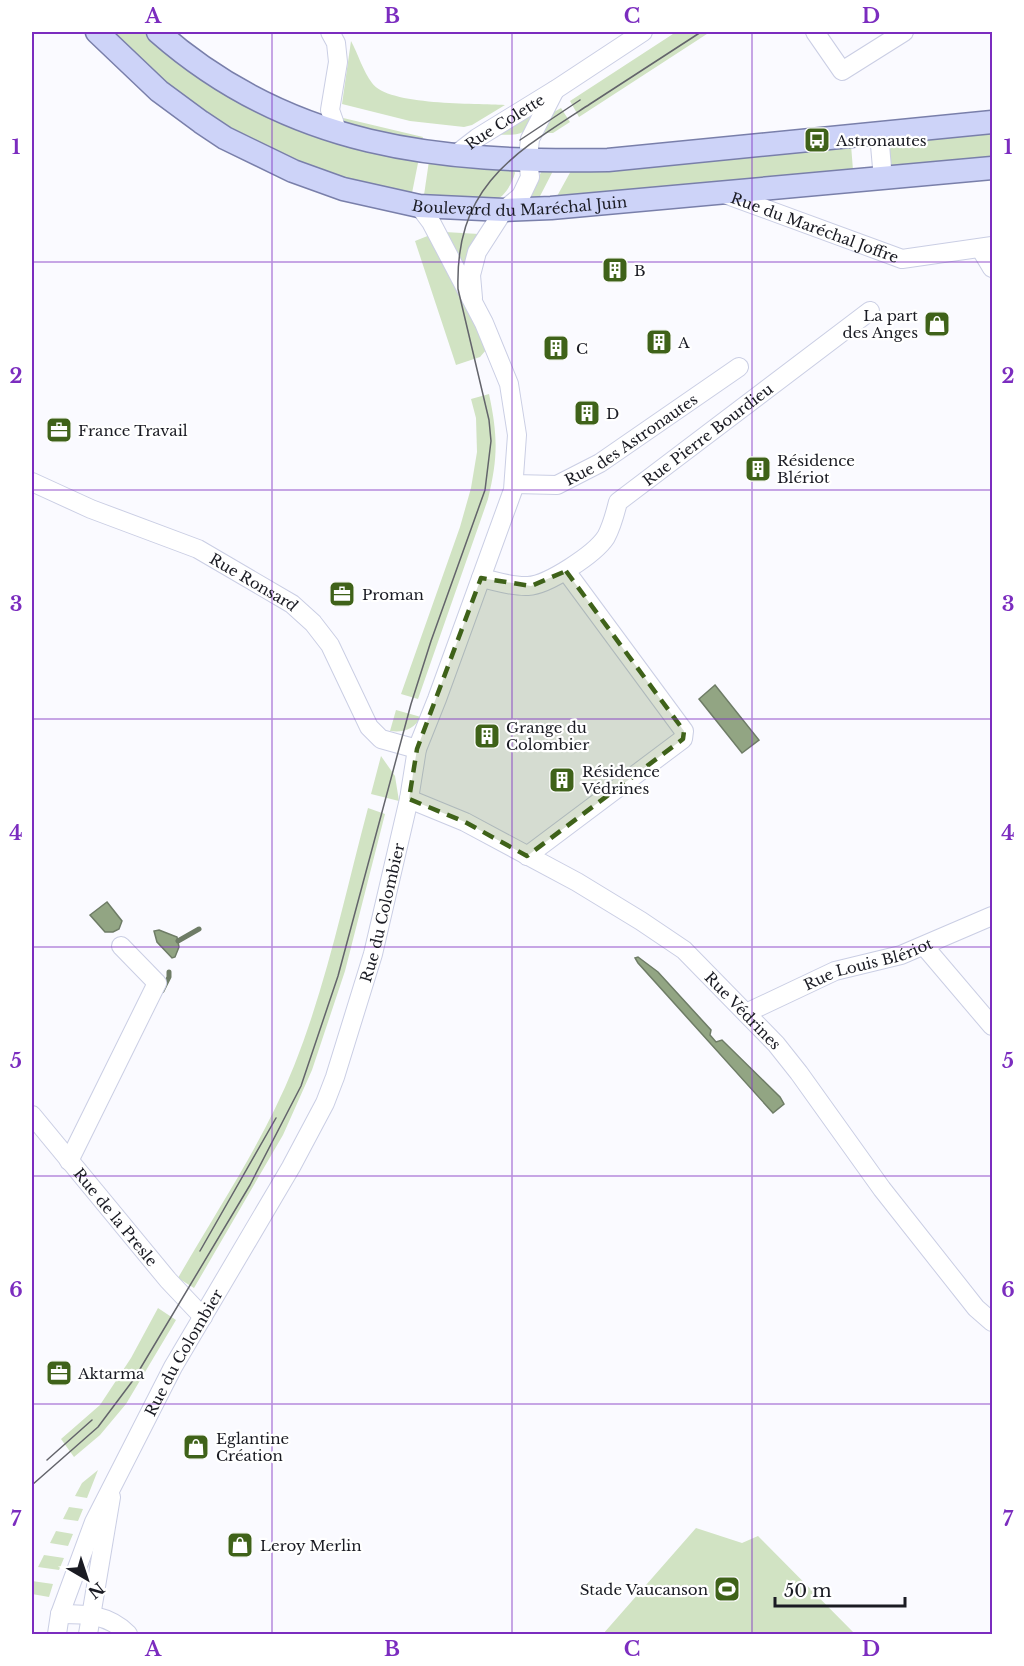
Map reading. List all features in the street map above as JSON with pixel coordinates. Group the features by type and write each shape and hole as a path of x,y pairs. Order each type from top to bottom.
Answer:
{"main road":[{"name":"Boulevard du Maréchal Juin","path":"98,32 159,91 225,138 293,171 343,189 419,206 504,210 551,208 993,168"},
{"path":"158,32 185,55 224,82 279,111 338,133 422,152 564,161 635,158 993,122"}],"street":[{"path":"330,32 336,43 338,62 330,110 338,133"},
{"name":"Rue Colette","path":"455,155 477,138 643,32"},
{"path":"815,32 842,71 904,32"},
{"name":"Rue Colette","path":"504,210 520,196 530,177 528,159 530,139 555,90"},
{"path":"879,134 883,179"},
{"name":"Rue du Maréchal Joffre","path":"722,193 902,259 986,247 993,268"},
{"name":"Rue du Colombier","path":"57,1635 60,1614 94,1522 173,1366 291,1167 325,1103 373,954 409,799 417,749 482,578 514,484 517,435 509,384 484,323 431,222 419,206"},
{"name":"Rue du Colombier","path":"473,302 471,275 477,252 504,210"},
{"name":"Rue Pierre Bourdieu","path":"482,578 516,586 531,586 566,571 605,538 614,519 618,502 870,311"},
{"name":"Rue des Astronautes","path":"514,484 557,485 600,463 739,367"},
{"name":"Rue Ronsard","path":"32,482 91,509 198,549 292,604 313,622 330,645 369,727 381,739 417,749"},
{"path":"527,856 683,739 684,731 566,571"},
{"name":"Rue Védrines","path":"409,799 465,822 577,882 684,950 776,1044 882,1189 976,1308 993,1322"},
{"name":"Rue Louis Blériot","path":"746,1013 836,971 888,959 993,916"},
{"path":"69,1161 157,983 121,946"},
{"path":"924,946 993,1026"},
{"name":"Rue de la Presle","path":"32,1115 168,1280 203,1317"},
{"name":"Rue du Colombier","path":"88,1635 113,1487"},
{"path":"60,1614 92,1614 107,1619 128,1635"}],"highlighted area":[{"path":"566,571 684,731 683,739 527,856 465,822 409,799 417,749 481,578 531,586"}],"shaded area":[{"path":"110,32 144,32 192,72 240,103 294,128 419,158 412,193 369,188 310,168 253,142 215,118 155,74"},
{"path":"676,32 710,32 579,117 570,101"},
{"path":"351,41 372,83 395,96 434,102 505,105 472,125 464,127 410,121 342,104"},
{"path":"537,106 529,124 522,132 511,135 491,135"},
{"path":"561,108 570,122 553,133 544,133 554,112"},
{"path":"339,117 423,137 421,142 343,123"},
{"path":"992,131 992,157 890,167 887,142"},
{"path":"851,145 853,170 556,198 572,169"},
{"path":"429,161 513,168 515,173 508,188 496,200 460,200 424,195"},
{"path":"543,169 554,169 538,200 526,199"},
{"path":"445,232 479,234 466,276"},
{"path":"430,235 486,350 480,357 456,365 415,241"},
{"path":"489,394 496,447 488,499 418,699 401,694 460,527 471,488 477,452 476,418 471,399"},
{"path":"715,685 759,740 742,753 699,699"},
{"path":"396,710 421,717 415,725 408,729 390,731"},
{"path":"381,756 395,776 399,801 371,794"},
{"path":"368,808 385,814 345,971 312,1070 283,1135 194,1288 178,1278 269,1121 306,1035 326,971"},
{"path":"107,902 122,921 119,929 113,932 105,932 90,915"},
{"path":"159,930 177,937 179,947 175,957 172,958 157,942 154,931"},
{"path":"638,957 658,972 711,1030 710,1035 716,1042 722,1040 780,1097 784,1104 773,1113 638,963 635,958"},
{"path":"158,1308 176,1320 126,1404 100,1435 74,1457 61,1439 100,1405 131,1358"},
{"path":"98,1470 87,1498 75,1496 82,1483"},
{"path":"69,1507 83,1509 78,1521 63,1519"},
{"name":"Stade Vaucanson","path":"696,1528 742,1543 758,1536 855,1634 603,1634"},
{"path":"56,1531 73,1534 68,1546 50,1543"},
{"path":"44,1555 64,1558 59,1570 38,1567"},
{"path":"32,1581 53,1584 49,1597 32,1594"}],"waterway":[{"path":"178,941 199,929"},
{"path":"162,991 169,972"}],"tram line":[{"path":"32,1485 98,1427 134,1379 250,1185 301,1086 338,976 411,704 485,490 491,441 489,420 458,289 460,254 467,224 478,198 494,177 536,140 701,32"},
{"path":"520,140 580,100"},
{"path":"200,1251 276,1118"},
{"path":"47,1460 92,1420"}],"place":[{"name":"Astronautes","path":"817,140"},
{"name":"B","path":"615,270"},
{"name":"La part des Anges","path":"937,324"},
{"name":"A","path":"659,342"},
{"name":"C","path":"556,348"},
{"name":"D","path":"587,413"},
{"name":"France Travail","path":"59,430"},
{"name":"Résidence Blériot","path":"758,469"},
{"name":"Proman","path":"342,594"},
{"name":"Grange du Colombier","path":"487,736"},
{"name":"Résidence Védrines","path":"562,780"},
{"name":"Aktarma","path":"59,1373"},
{"name":"Eglantine Création","path":"196,1447"},
{"name":"Leroy Merlin","path":"240,1545"},
{"name":"Stade Vaucanson","path":"727,1589"}]}
